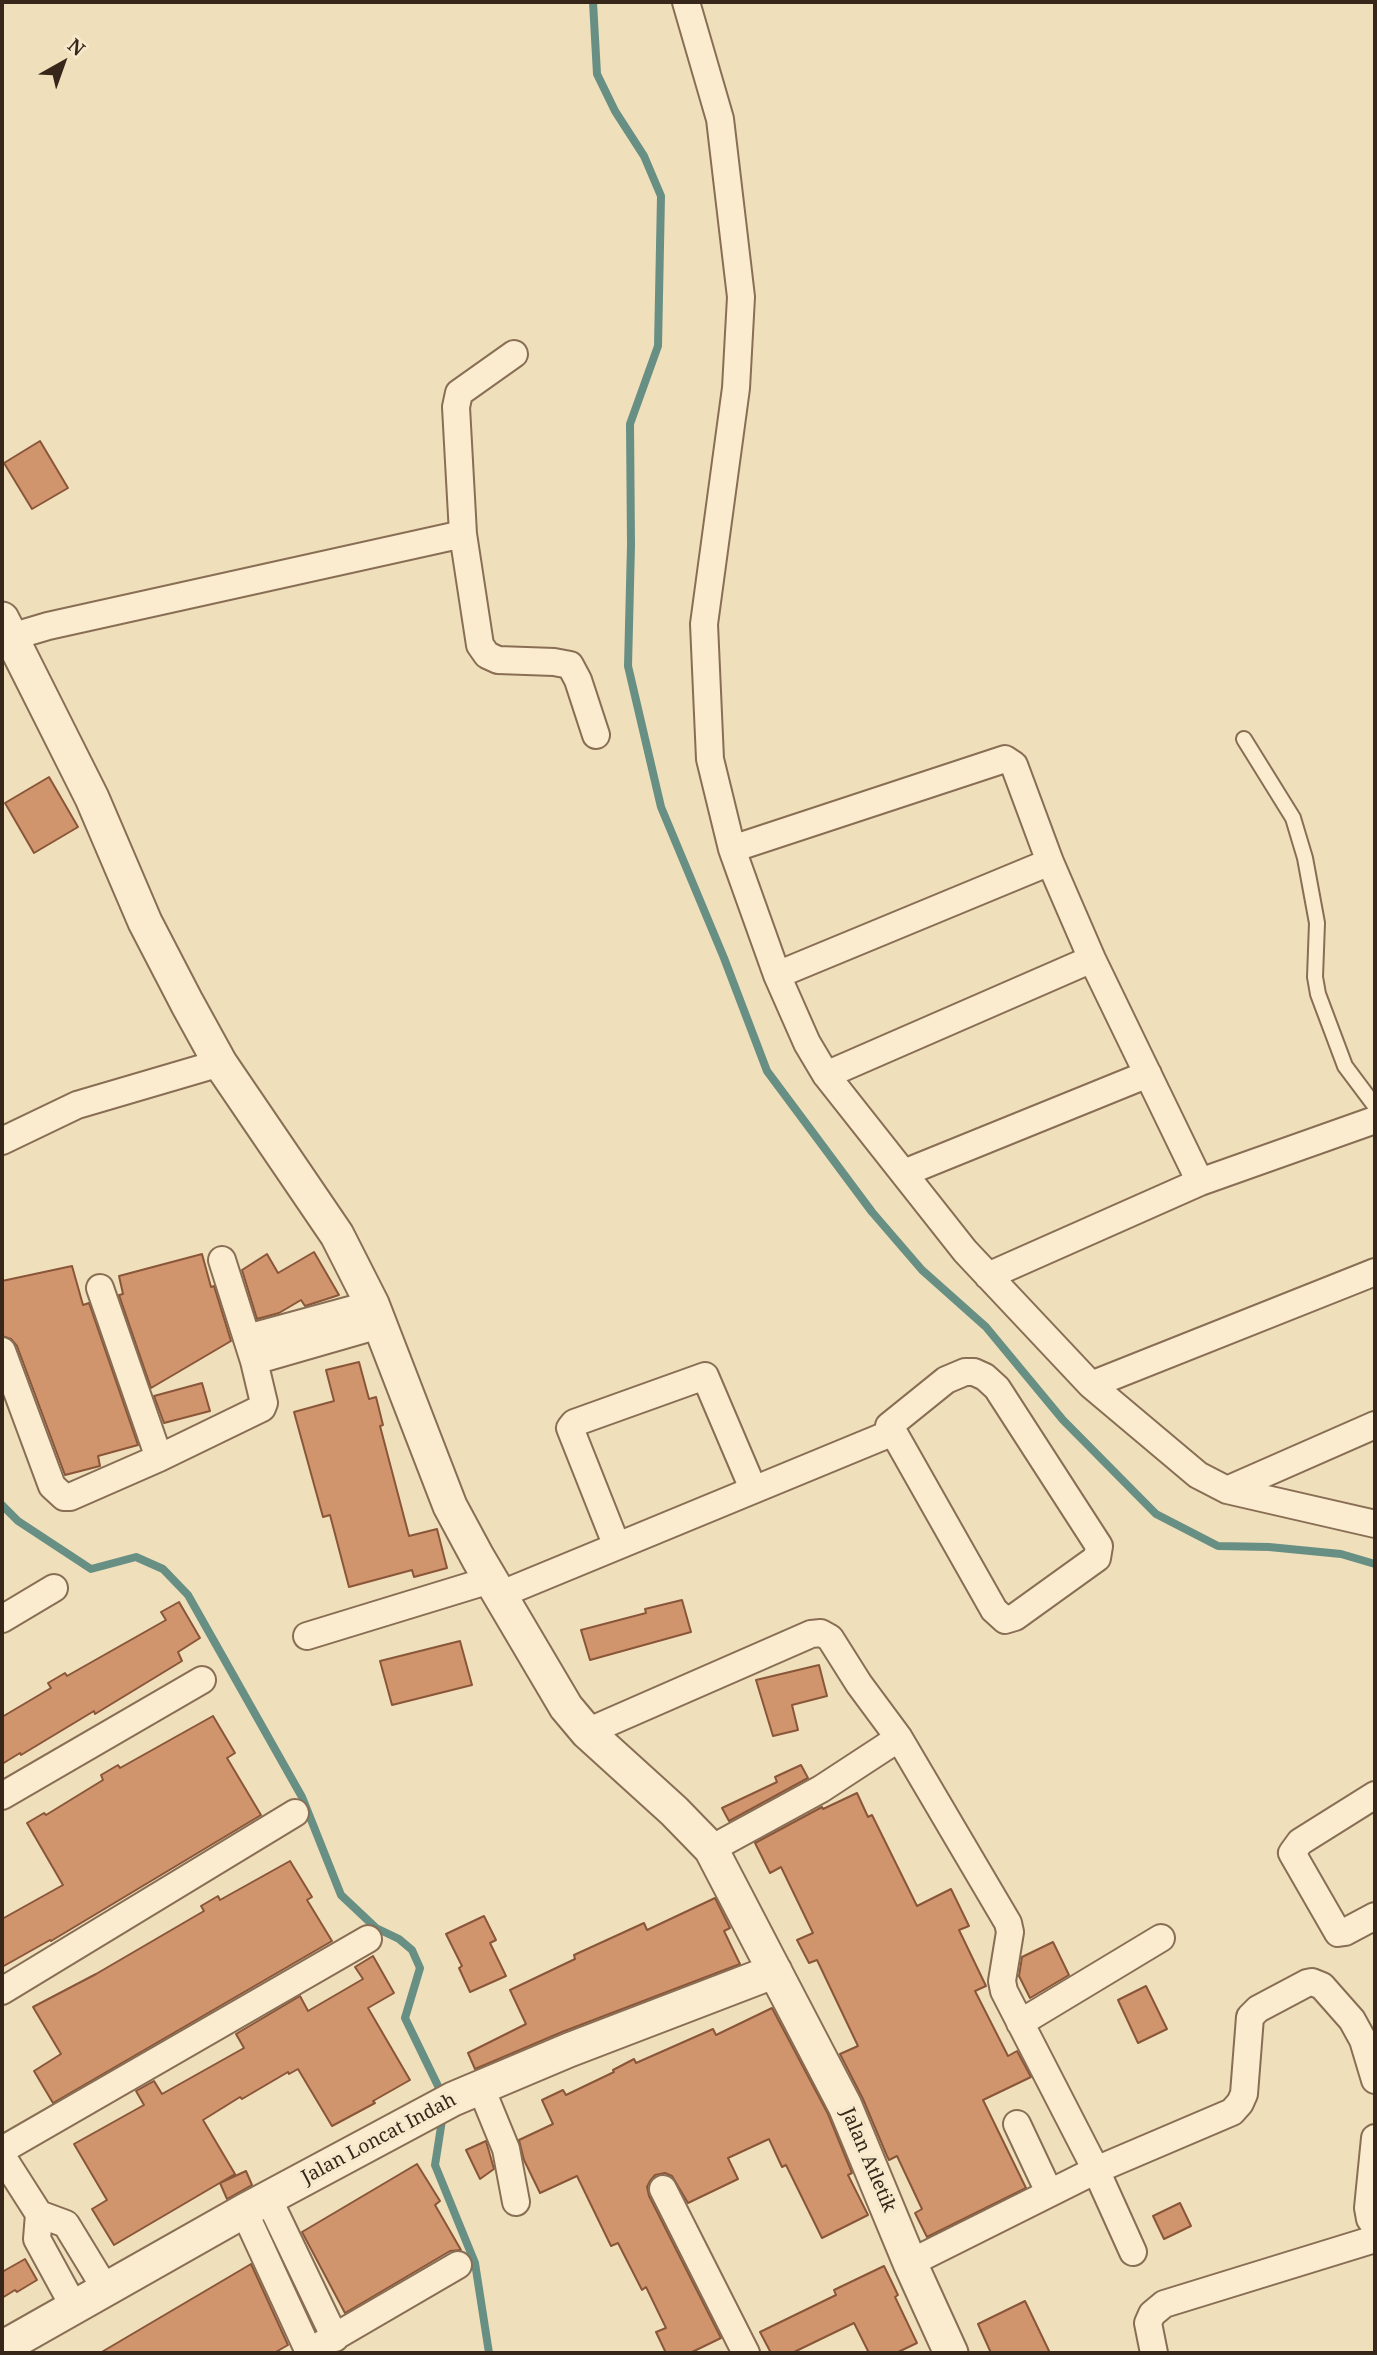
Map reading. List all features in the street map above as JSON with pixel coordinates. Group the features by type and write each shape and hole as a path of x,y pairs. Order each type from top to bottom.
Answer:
{"street":[{"path":"686,2 720,119 741,297 736,388 704,624 710,759 732,849 778,975 807,1043 826,1075 965,1251 1091,1385 1198,1475 1227,1490 1375,1524"},
{"path":"514,355 459,393 456,408 463,534 480,645 487,655 498,660 570,665 578,680 596,735"},
{"path":"6,628 48,626 463,534"},
{"name":"Jalan Atletik","path":"6,628 92,798 145,922 220,1063 337,1235 375,1314 450,1506 495,1587 566,1707 587,1732 712,1849 845,2106 910,2263 951,2353"},
{"path":"732,849 1002,759 1014,765 1050,862 1092,959 1200,1182"},
{"path":"778,975 1050,862"},
{"path":"826,1075 1092,959"},
{"path":"2,1141 78,1105 220,1063"},
{"path":"904,1173 1148,1074"},
{"path":"988,1276 1200,1182 1375,1120"},
{"path":"2,1351 52,1486 64,1497 70,1497 262,1408 264,1403 251,1350 222,1260"},
{"path":"1091,1385 1375,1272"},
{"path":"100,1288 159,1458"},
{"path":"251,1350 375,1314"},
{"path":"307,1636 495,1587 885,1435 946,1380 965,1372 985,1377 997,1388 1100,1546 1097,1558 1015,1617 1004,1620 994,1610 892,1431"},
{"path":"614,1539 570,1428 575,1423 705,1376 751,1484"},
{"path":"1227,1490 1375,1425"},
{"path":"495,1587 751,1484 892,1431"},
{"path":"2,1619 54,1588"},
{"path":"587,1732 811,1634 821,1633 830,1638 859,1684 899,1738 1008,1923 1010,1932 1002,1981 1004,1991 1096,2170 1133,2252"},
{"path":"2,1796 202,1680"},
{"path":"712,1849 821,1789 899,1738"},
{"path":"1375,1795 1296,1845 1292,1853 1338,1933 1375,1916"},
{"path":"2,1991 295,1812"},
{"path":"1020,2023 1161,1938"},
{"path":"2,2150 368,1939"},
{"name":"Jalan Loncat Indah","path":"2,2348 256,2204 456,2099 569,2050 775,1971"},
{"path":"910,2263 1049,2192 1232,2112 1244,2094 1250,2017 1307,1983 1322,1986 1352,2020 1363,2040 1375,2080"},
{"path":"456,2099 506,2149 516,2202"},
{"path":"1017,2124 1049,2192"},
{"path":"1375,2138 1368,2208 1370,2219 1375,2226"},
{"path":"2,2156 39,2214 37,2239 74,2305"},
{"path":"663,2189 746,2353"},
{"path":"256,2204 335,2337"},
{"path":"256,2204 308,2353 458,2265"},
{"path":"39,2214 66,2224 105,2288"},
{"path":"1154,2353 1148,2323 1152,2314 1164,2304 1375,2239"}],"lane":[{"path":"1244,739 1293,818 1305,858 1317,923 1315,977 1318,994 1345,1066 1375,1106"}],"building":[{"path":"40,441 68,488 32,509 4,463"},
{"path":"49,777 78,827 34,853 5,803"},
{"path":"314,1252 339,1295 305,1306 301,1300 279,1313 257,1319 242,1270 267,1254 278,1273"},
{"path":"202,1254 231,1341 151,1388 119,1295 123,1294 119,1276"},
{"path":"72,1266 83,1305 89,1303 138,1445 98,1456 100,1466 65,1475 17,1346 11,1339 2,1336 2,1281"},
{"path":"359,1362 369,1399 376,1397 383,1425 380,1426 409,1536 437,1529 447,1568 414,1577 412,1570 349,1587 330,1515 323,1517 294,1412 334,1401 326,1370"},
{"path":"202,1383 210,1411 164,1423 154,1396"},
{"path":"682,1600 691,1632 590,1660 581,1630 646,1613 645,1609"},
{"path":"179,1602 200,1638 178,1652 182,1661 95,1714 94,1711 2,1764 2,1717 51,1688 48,1683 65,1673 67,1676 166,1620 161,1612"},
{"path":"460,1641 472,1685 392,1705 380,1661"},
{"path":"819,1665 827,1696 792,1705 798,1730 773,1736 756,1680"},
{"path":"213,1716 235,1753 227,1758 261,1815 51,1941 2,1967 2,1919 63,1885 27,1823 44,1813 46,1815 103,1780 101,1775 118,1765 120,1768"},
{"path":"801,1765 808,1778 729,1821 722,1808 777,1782 775,1777"},
{"path":"857,1793 868,1817 872,1815 917,1906 951,1889 969,1926 959,1930 986,1986 975,1991 1008,2056 1017,2051 1031,2077 983,2100 1026,2188 927,2237 915,2213 922,2209 897,2156 889,2160 840,2054 858,2046 817,1960 809,1963 797,1940 813,1933 781,1867 770,1873 755,1843 822,1807 823,1809"},
{"path":"290,1861 312,1897 307,1900 332,1941 53,2103 34,2071 61,2054 33,2007 204,1911 201,1906 218,1896 220,1900"},
{"path":"715,1898 730,1928 724,1931 740,1964 562,2032 475,2069 468,2053 526,2024 510,1990 575,1959 574,1955 644,1923 647,1930"},
{"path":"484,1916 496,1940 490,1943 506,1976 470,1992 459,1968 462,1966 446,1934"},
{"path":"1053,1942 1069,1975 1030,1998 1019,1976 1022,1957"},
{"path":"373,1956 394,1993 368,2008 410,2080 332,2126 298,2069 242,2099 240,2097 203,2120 235,2174 114,2245 92,2209 107,2200 74,2144 144,2105 136,2091 154,2081 162,2094 244,2048 236,2034 300,1996 308,2011 363,1979 355,1967"},
{"path":"1146,1986 1167,2029 1138,2043 1118,2000"},
{"path":"772,2008 828,2114 852,2173 848,2175 868,2215 822,2238 786,2165 782,2167 769,2139 728,2158 738,2179 688,2203 672,2176 665,2173 655,2175 647,2187 649,2196 721,2338 690,2353 666,2353 656,2332 666,2328 646,2287 642,2290 618,2243 611,2246 577,2176 540,2193 524,2160 519,2140 553,2124 542,2100 563,2090 566,2095 614,2072 613,2070 634,2059 636,2063 713,2029 716,2035"},
{"path":"486,2141 494,2169 480,2179 466,2150"},
{"path":"417,2164 440,2201 435,2205 461,2250 450,2251 345,2313 302,2232"},
{"path":"246,2171 252,2185 227,2199 220,2183"},
{"path":"1180,2203 1191,2226 1164,2239 1153,2216"},
{"path":"25,2259 37,2280 2,2298 2,2272"},
{"path":"251,2264 288,2345 274,2353 100,2353"},
{"path":"884,2266 898,2295 895,2297 917,2343 896,2353 869,2353 854,2323 792,2353 771,2353 760,2332 836,2295 834,2290"},
{"path":"1025,2301 1050,2353 991,2353 978,2324"}],"waterway":[{"path":"593,2 597,74 615,111 644,156 661,196 658,346 630,424 628,666 661,807 724,958 767,1071 872,1212 922,1270 986,1327 1063,1420 1156,1514 1218,1546 1269,1547 1341,1554 1375,1564"},
{"path":"2,1505 18,1521 91,1569 136,1557 163,1569 188,1595 302,1797 341,1895 376,1928 399,1939 412,1950 420,1968 405,2018 439,2088 440,2098"},
{"path":"443,2114 435,2165 475,2263 489,2353"}]}
